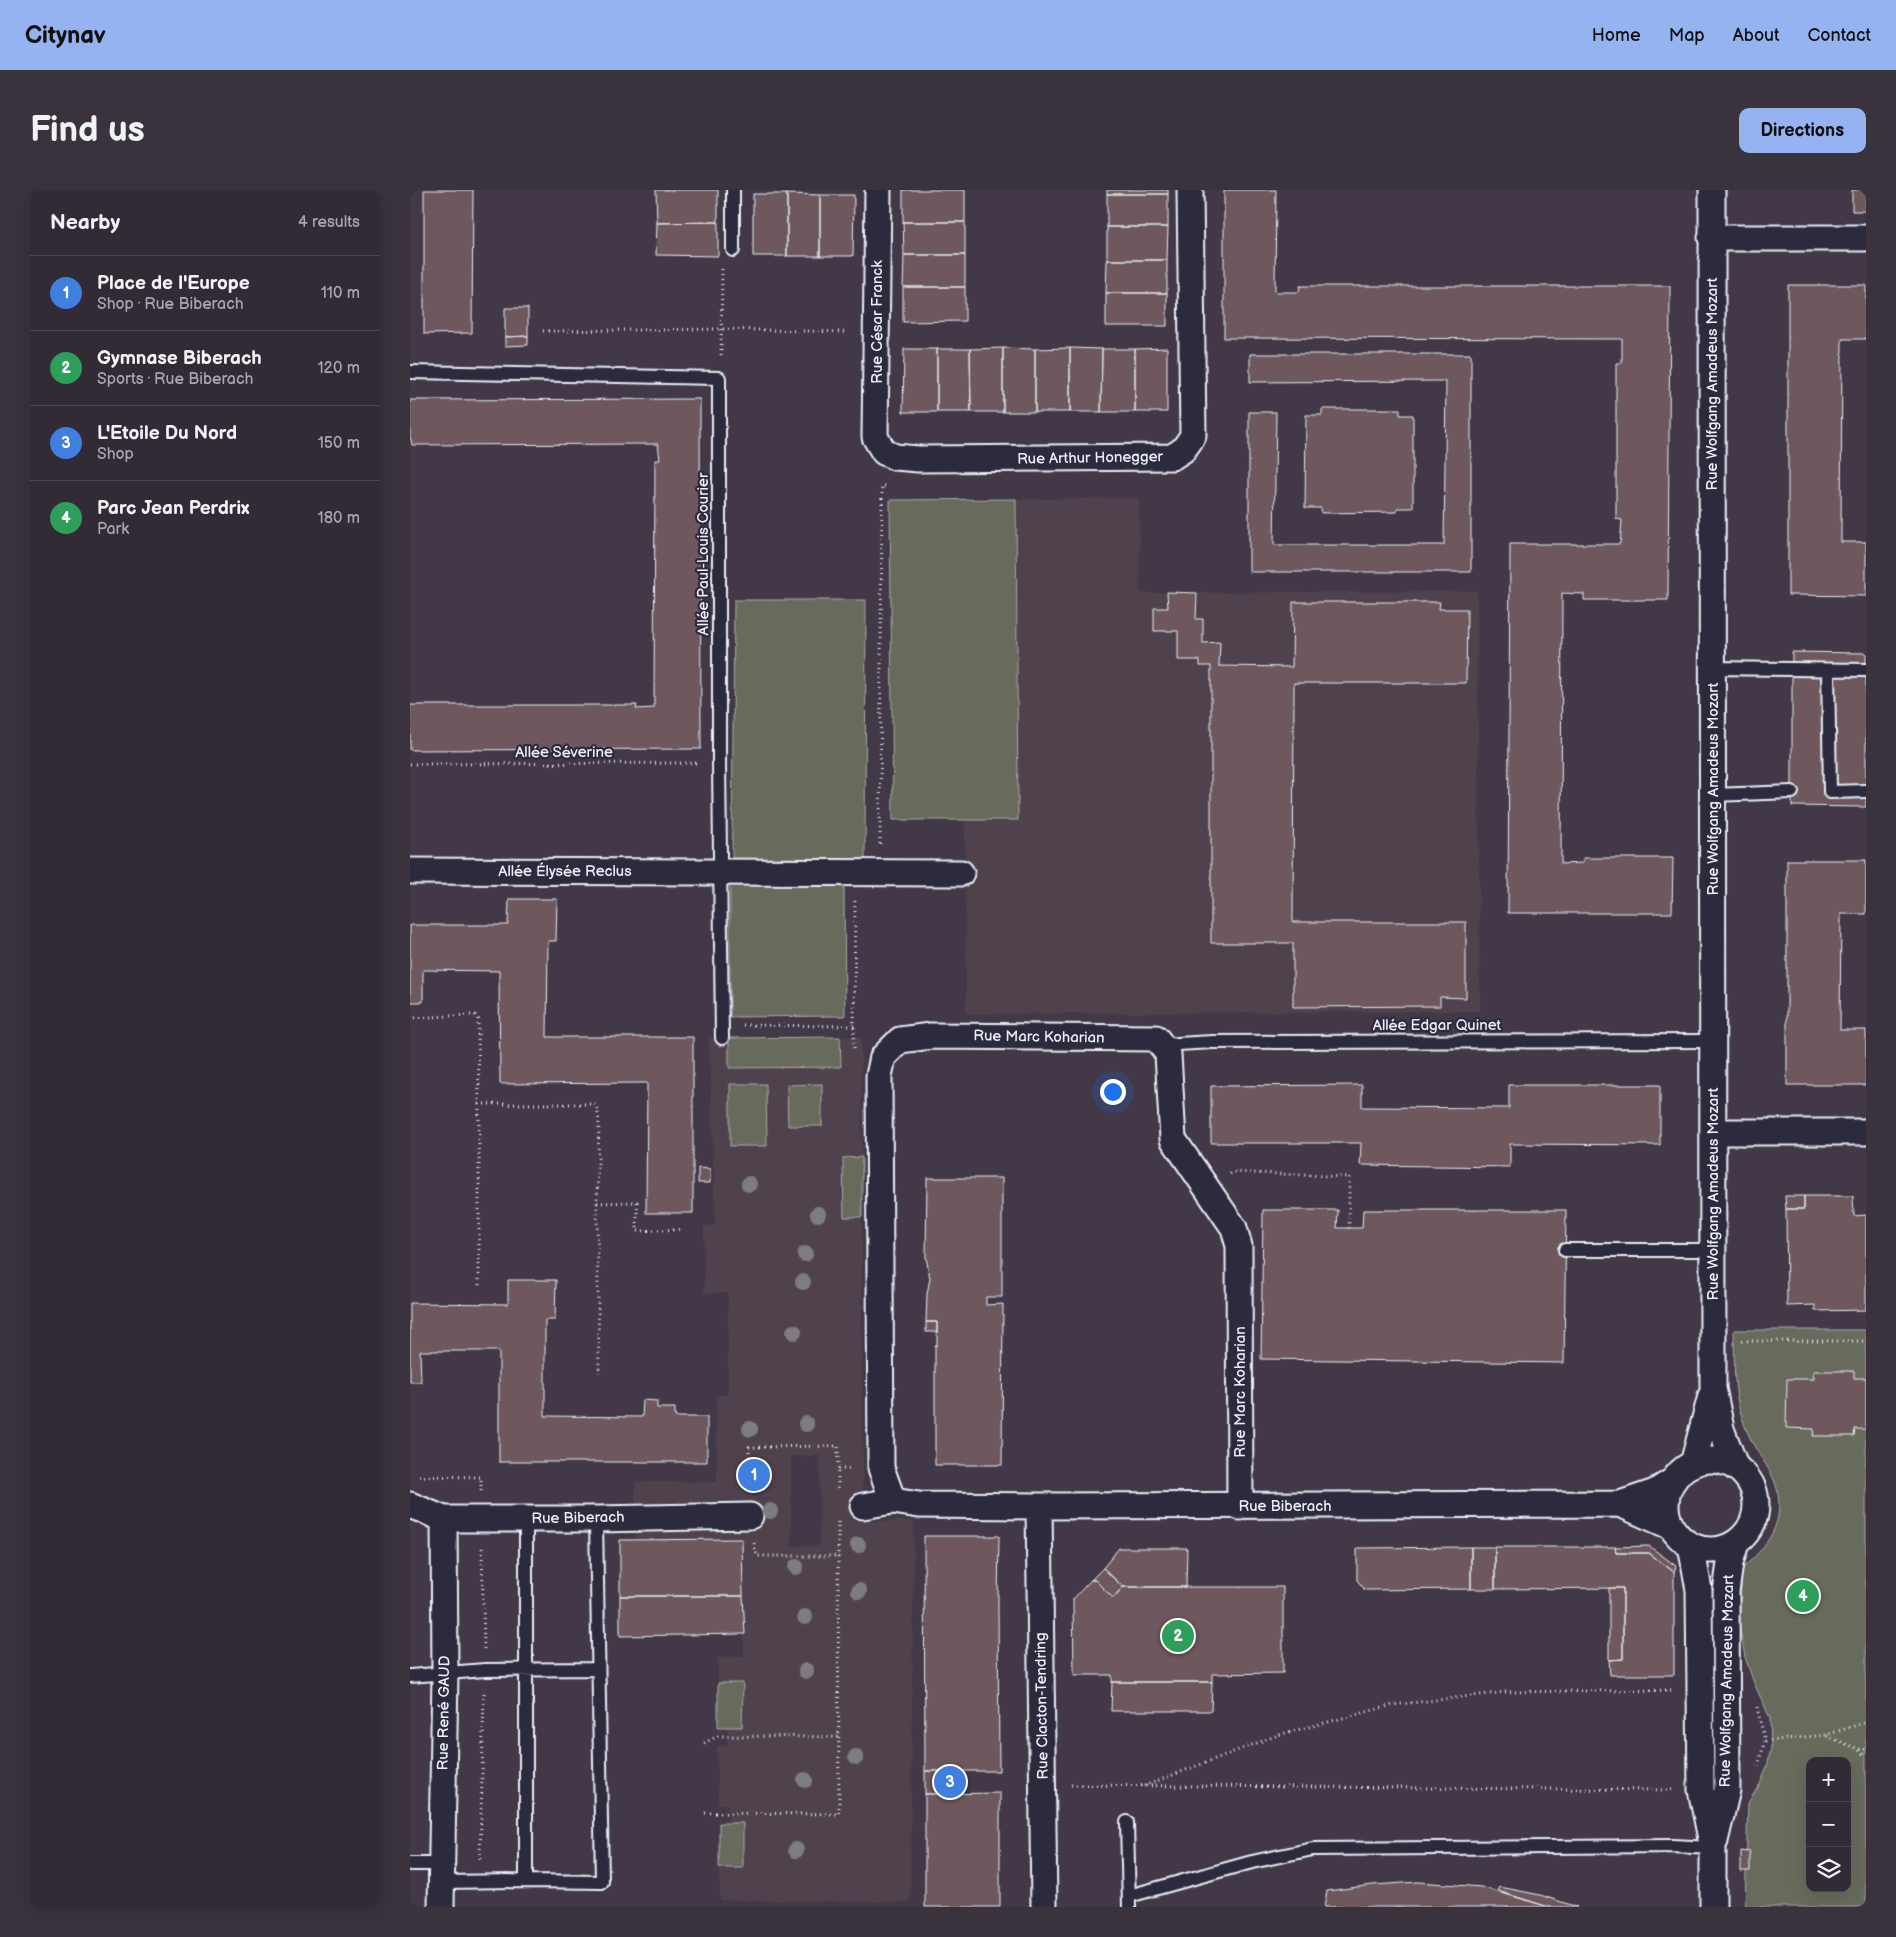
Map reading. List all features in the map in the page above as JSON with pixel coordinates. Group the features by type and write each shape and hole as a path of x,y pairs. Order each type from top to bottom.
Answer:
{"street":[{"name":"Rue César Franck","path":"878,190 876,436 884,452"},
{"name":"Rue Arthur Honegger","path":"884,452 895,457 928,459 1172,457 1183,450 1193,436 1190,190"},
{"name":"Rue Wolfgang Amadeus Mozart","path":"1712,190 1713,1388"},
{"path":"1712,238 1866,238"},
{"name":"Allée Élysée Reclus","path":"410,871 961,873"},
{"name":"Rue Marc Koharian","path":"893,1501 881,1468 879,1076 883,1057 900,1040 931,1036 1156,1038 1168,1054 1173,1139 1234,1228 1239,1246 1240,1507"},
{"path":"1713,1132 1866,1132"},
{"path":"1693,1464 1713,1388"},
{"path":"1713,1388 1721,1429 1736,1468"},
{"path":"1620,1504 1655,1492 1674,1480 1693,1464 1715,1460 1736,1468 1747,1478 1754,1491 1756,1506 1754,1520 1747,1533 1736,1543 1725,1548 1713,1550 1691,1545 1680,1537 1672,1527 1668,1515 1669,1490 1674,1480"},
{"name":"Rue Biberach","path":"863,1506 893,1501 919,1505 1240,1507 1620,1504 1672,1527"},
{"name":"Rue Biberach","path":"410,1505 444,1519 750,1516"},
{"name":"Rue Clacton-Tendring","path":"1039,1506 1044,1907"},
{"name":"Rue René GAUD","path":"441,1907 445,1673 444,1519"},
{"name":"Rue Wolfgang Amadeus Mozart","path":"1713,1848 1727,1790 1726,1592 1730,1563 1736,1543"},
{"name":"Rue Wolfgang Amadeus Mozart","path":"1691,1545 1699,1590 1701,1790 1713,1848 1713,1907"}],"lane":[{"path":"733,190 733,250"},
{"path":"410,372 719,378"},
{"name":"Allée Paul-Louis Courier","path":"719,378 719,762 722,1031"},
{"path":"1712,668 1866,670"},
{"path":"1828,670 1830,792 1866,791"},
{"path":"1713,794 1792,792"},
{"name":"Allée Edgar Quinet","path":"1161,1045 1222,1042 1713,1041"},
{"path":"1565,1250 1713,1250"},
{"path":"526,1519 526,1881"},
{"path":"410,1864 441,1873 526,1881 602,1882 596,1519"},
{"path":"410,1676 485,1670 598,1669"},
{"path":"1128,1822 1129,1901 1252,1862 1313,1849 1672,1846 1713,1848"}],"path":[{"path":"719,378 722,367 722,267 733,250"},
{"path":"543,332 722,329 849,332"},
{"path":"880,873 882,486 891,486"},
{"name":"Allée Séverine","path":"410,764 719,762"},
{"path":"722,1031 854,1026 855,873"},
{"path":"410,1018 468,1015 478,1018 480,1104 479,1285"},
{"path":"480,1104 594,1104 597,1108 599,1121 597,1203 599,1373"},
{"path":"1206,1188 1233,1172 1349,1177 1349,1228"},
{"path":"597,1203 637,1202 637,1231 683,1229"},
{"path":"1742,1341 1866,1341"},
{"path":"838,1498 838,1446 750,1447 750,1516 757,1556 838,1556"},
{"path":"705,1813 839,1814 838,1517"},
{"path":"1144,1786 1278,1735 1393,1705 1506,1692 1701,1690"},
{"path":"1765,1741 1826,1735 1866,1722"},
{"path":"1826,1735 1858,1749 1866,1757"},
{"path":"704,1742 718,1736 839,1737"},
{"path":"1858,1749 1866,1749"},
{"path":"1043,1785 1701,1790"}],"shaded area":[{"path":"1139,498 1140,593 1477,591 1480,1011 966,1014 965,820 1018,819 1016,499"},
{"path":"840,1037 861,1037 862,1157 843,1158 844,1217 862,1217 863,1521 914,1521 910,1902 720,1900 719,1868 743,1868 743,1823 727,1823 728,1804 718,1804 717,1746 727,1746 728,1727 742,1727 742,1683 718,1683 718,1657 744,1656 742,1539 636,1539 635,1482 717,1482 716,1395 728,1395 728,1293 704,1293 704,1225 715,1226 709,1038 729,1038 729,1068 841,1067","holes":["791,1456 820,1456 819,1546 791,1546"]}],"green space":[{"path":"1016,499 1018,820 893,820 890,500"},
{"path":"734,600 866,600 865,859 732,859"},
{"path":"730,885 844,885 845,1016 730,1017"},
{"path":"840,1037 841,1067 729,1068 729,1038"},
{"path":"730,1084 766,1084 767,1146 730,1146"},
{"path":"822,1084 822,1126 788,1126 787,1085"},
{"path":"862,1157 862,1217 844,1217 843,1158"},
{"path":"1734,1330 1866,1330 1866,1907 1745,1907 1748,1803 1760,1784 1767,1767 1771,1748 1770,1718 1754,1683 1745,1657 1739,1624 1742,1568 1759,1552 1772,1534 1776,1524 1779,1501 1773,1479 1750,1437 1739,1407 1734,1363"},
{"path":"718,1683 743,1683 742,1727 718,1727"},
{"path":"719,1823 743,1823 743,1868 719,1868"}],"building":[{"path":"424,190 473,190 472,333 424,334"},
{"path":"656,190 718,190 718,222 657,223"},
{"path":"903,190 965,190 965,222 903,222"},
{"path":"1107,190 1168,190 1168,194 1107,194"},
{"path":"1224,190 1276,190 1275,292 1299,292 1300,286 1670,286 1668,600 1584,600 1584,594 1562,593 1561,864 1583,863 1583,858 1673,858 1672,913 1508,913 1510,544 1620,544 1622,520 1616,519 1616,363 1622,363 1622,339 1224,338"},
{"path":"1852,190 1866,190 1866,211 1852,211"},
{"path":"753,194 787,194 787,256 753,256"},
{"path":"787,194 820,195 820,256 787,256"},
{"path":"1107,194 1168,194 1168,227 1107,227"},
{"path":"820,195 854,195 853,256 820,256"},
{"path":"718,222 718,256 656,255 657,223"},
{"path":"903,222 965,222 965,255 904,255"},
{"path":"1107,227 1168,227 1167,260 1107,260"},
{"path":"904,255 965,255 965,287 903,287"},
{"path":"1107,260 1167,260 1167,293 1106,293"},
{"path":"1788,285 1866,285 1866,339 1842,339 1841,542 1866,542 1866,596 1788,595"},
{"path":"903,287 965,287 965,321 903,322"},
{"path":"1106,293 1167,293 1167,326 1106,326"},
{"path":"505,308 528,308 528,336 505,337"},
{"path":"528,336 528,345 505,346 505,337"},
{"path":"1003,348 1035,349 1035,412 1003,412"},
{"path":"1003,348 1003,412 971,412 970,349"},
{"path":"1070,348 1070,412 1035,412 1035,349"},
{"path":"1070,348 1102,349 1101,412 1070,412"},
{"path":"1167,348 1167,412 1135,412 1135,349"},
{"path":"904,349 937,349 937,412 903,412"},
{"path":"937,349 970,349 971,412 937,412"},
{"path":"1102,349 1135,349 1135,412 1101,412"},
{"path":"1250,354 1471,354 1471,572 1249,572 1249,412 1276,412 1274,545 1444,545 1446,381 1250,382"},
{"path":"700,399 701,749 410,750 410,705 637,705 636,709 654,708 655,460 660,460 658,444 412,445 410,439 410,400"},
{"path":"1322,409 1400,409 1400,415 1413,415 1413,508 1397,508 1397,512 1321,513 1321,508 1305,508 1306,415 1322,415"},
{"path":"1167,592 1197,593 1196,619 1203,619 1203,643 1220,642 1219,666 1292,667 1293,602 1440,602 1439,609 1467,609 1466,683 1294,683 1293,922 1466,922 1466,998 1440,997 1440,1006 1293,1007 1293,943 1211,943 1211,666 1200,666 1200,660 1178,660 1178,631 1154,631 1154,608 1168,608"},
{"path":"1792,652 1866,653 1866,807 1792,806"},
{"path":"1787,860 1866,860 1866,914 1841,914 1840,1030 1866,1030 1866,1085 1787,1085"},
{"path":"509,899 557,899 556,941 548,941 547,1037 693,1037 693,1213 646,1213 647,1083 500,1084 499,971 423,970 423,1002 410,1002 410,925 508,925"},
{"path":"1362,1085 1362,1107 1509,1108 1509,1085 1660,1085 1660,1145 1510,1144 1510,1167 1360,1165 1361,1143 1211,1143 1211,1086"},
{"path":"698,1168 710,1169 710,1183 698,1183"},
{"path":"927,1178 1002,1178 1002,1297 986,1297 986,1305 1003,1304 1002,1465 935,1465 935,1345 937,1345 937,1322 926,1322 927,1294 930,1278 926,1257"},
{"path":"1785,1196 1804,1196 1804,1209 1786,1209"},
{"path":"1804,1196 1853,1196 1854,1216 1866,1215 1866,1310 1815,1311 1815,1305 1787,1306 1786,1209 1804,1209"},
{"path":"1263,1210 1338,1210 1337,1228 1362,1228 1363,1210 1566,1210 1564,1363 1261,1359"},
{"path":"508,1280 556,1280 555,1320 545,1320 545,1416 642,1417 643,1400 657,1401 657,1408 675,1408 675,1417 707,1417 707,1462 499,1462 499,1351 420,1351 421,1382 410,1382 410,1303 508,1304"},
{"path":"926,1322 937,1322 937,1332 926,1332"},
{"path":"1813,1371 1854,1371 1854,1378 1866,1378 1866,1429 1855,1429 1854,1436 1813,1436 1814,1429 1786,1428 1787,1379 1814,1379"},
{"path":"924,1536 999,1536 999,1771 925,1771"},
{"path":"742,1539 743,1596 620,1596 620,1540"},
{"path":"1649,1546 1676,1566 1674,1572 1649,1553 1616,1553 1615,1547"},
{"path":"1471,1547 1495,1547 1495,1589 1471,1589"},
{"path":"1471,1547 1471,1589 1365,1590 1357,1580 1357,1548"},
{"path":"1495,1547 1615,1547 1616,1553 1649,1553 1674,1572 1674,1675 1610,1675 1609,1660 1623,1659 1623,1588 1495,1589"},
{"path":"1119,1548 1187,1548 1186,1587 1123,1587 1103,1568"},
{"path":"1103,1568 1123,1587 1113,1598 1095,1580 1091,1580"},
{"path":"1091,1580 1095,1580 1113,1598 1123,1587 1283,1587 1283,1673 1212,1674 1212,1682 1112,1682 1112,1675 1074,1675 1073,1599"},
{"path":"1609,1588 1623,1588 1623,1659 1609,1660"},
{"path":"620,1596 743,1596 745,1634 620,1636"},
{"path":"1112,1682 1212,1682 1211,1711 1111,1711"},
{"path":"925,1771 961,1771 961,1794 925,1794"},
{"path":"1000,1793 1000,1907 925,1907 925,1794"},
{"path":"1741,1851 1750,1852 1750,1871 1741,1871"},
{"path":"1419,1882 1481,1887 1549,1907 1324,1907 1327,1891"},
{"path":"1500,1887 1540,1895 1577,1907 1549,1907 1498,1891"}],"place":[{"name":"Place de l'Europe","path":"754,1475"},
{"name":"Parc Jean Perdrix","path":"1803,1596"},
{"name":"Gymnase Biberach","path":"1178,1636"},
{"name":"L'Etoile Du Nord","path":"950,1782"}]}
